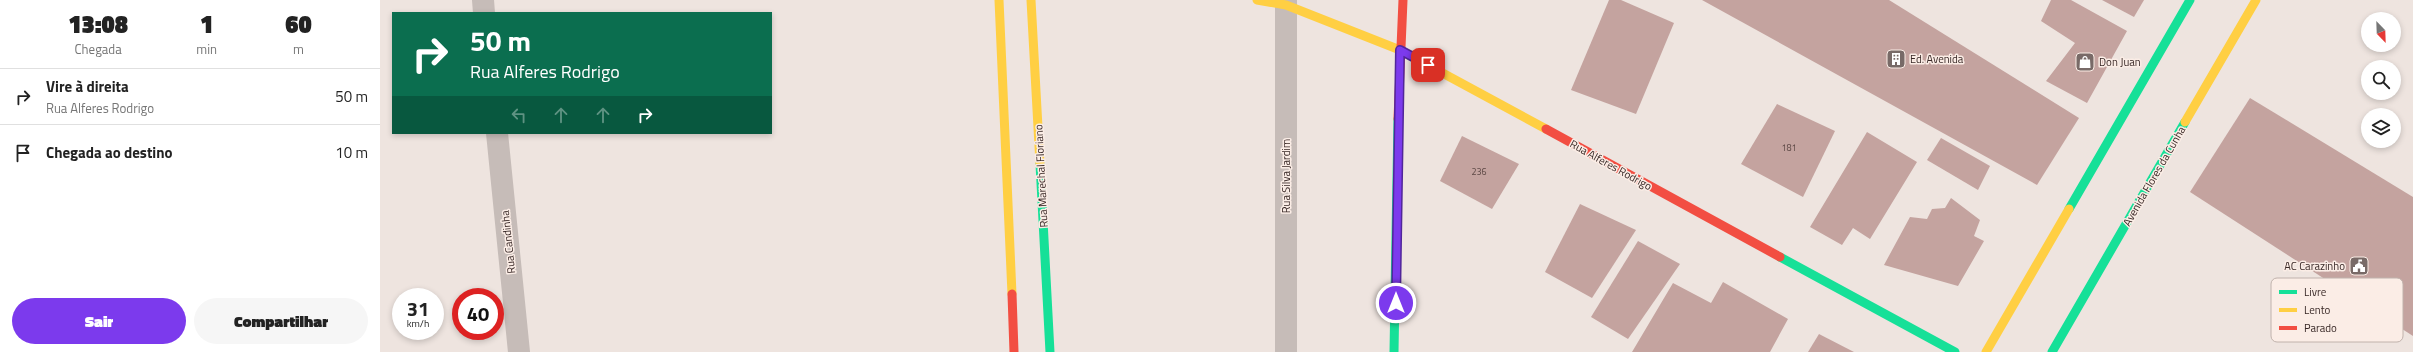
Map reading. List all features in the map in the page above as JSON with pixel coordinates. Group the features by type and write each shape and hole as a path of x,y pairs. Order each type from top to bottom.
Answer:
{"street":[{"path":"483,0 484,12"},
{"path":"999,0 1014,260 1014,352"},
{"name":"Rua Marechal Floriano","path":"1031,0 1042,257 1050,352"},
{"name":"Rua Alferes Rodrigo","path":"1257,0 1286,3 1400,50 1955,352"},
{"path":"1394,352 1402,0"},
{"path":"1986,352 2190,0"},
{"name":"Avenida Flores da Cunha","path":"2052,352 2256,0"},
{"name":"Rua Silva Jardim","path":"1286,3 1286,352"},
{"name":"Rua Candinha","path":"496,134 519,352"}],"building":[{"path":"1609,0 1621,0 1674,23 1636,114 1571,90"},
{"name":"Ed. Avenida","path":"1702,0 1889,0 2079,118 2037,185"},
{"name":"Don Juan","path":"2051,0 2071,0 2127,31 2087,103 2046,81 2075,43 2041,21"},
{"path":"2102,0 2144,0 2134,17"},
{"name":"AC Carazinho","path":"2250,98 2413,197 2413,336 2403,330 2403,278 2323,278 2190,192"},
{"path":"1777,104 1835,131 1803,197 1741,164"},
{"path":"1867,132 1917,162 1870,239 1853,228 1842,245 1810,227"},
{"path":"1462,136 1519,164 1492,209 1440,181"},
{"path":"1941,138 1990,166 1978,190 1927,160"},
{"path":"1951,198 1980,220 1974,236 1984,241 1958,286 1884,265 1910,217 1927,219 1932,209 1945,208"},
{"path":"1580,204 1636,230 1592,298 1545,272"},
{"path":"1638,241 1680,264 1628,339 1591,317"},
{"path":"1723,282 1788,319 1770,352 1632,352 1673,283 1711,303"},
{"path":"1819,334 1854,352 1808,352"}],"traffic: fast":[{"path":"2069,209 2190,0"},
{"path":"1394,352 1398,119"},
{"path":"2052,352 2185,122"},
{"path":"1040,164 1050,352"},
{"path":"1780,257 1955,352"}],"traffic: slow":[{"path":"999,0 1012,294"},
{"path":"1031,0 1040,164"},
{"path":"1257,0 1286,5 1400,50 1546,129"},
{"path":"2185,122 2256,0"},
{"path":"1986,352 2069,209"}],"traffic: jam":[{"path":"1398,119 1403,0"},
{"path":"1546,129 1780,257"},
{"path":"1012,294 1014,352"}],"place":[{"name":"Ed. Avenida","path":"1896,59"},
{"name":"Don Juan","path":"2085,62"},
{"name":"AC Carazinho","path":"2359,266"}],"route":[{"path":"1396,303 1397,153 1400,50 1428,65"}]}
